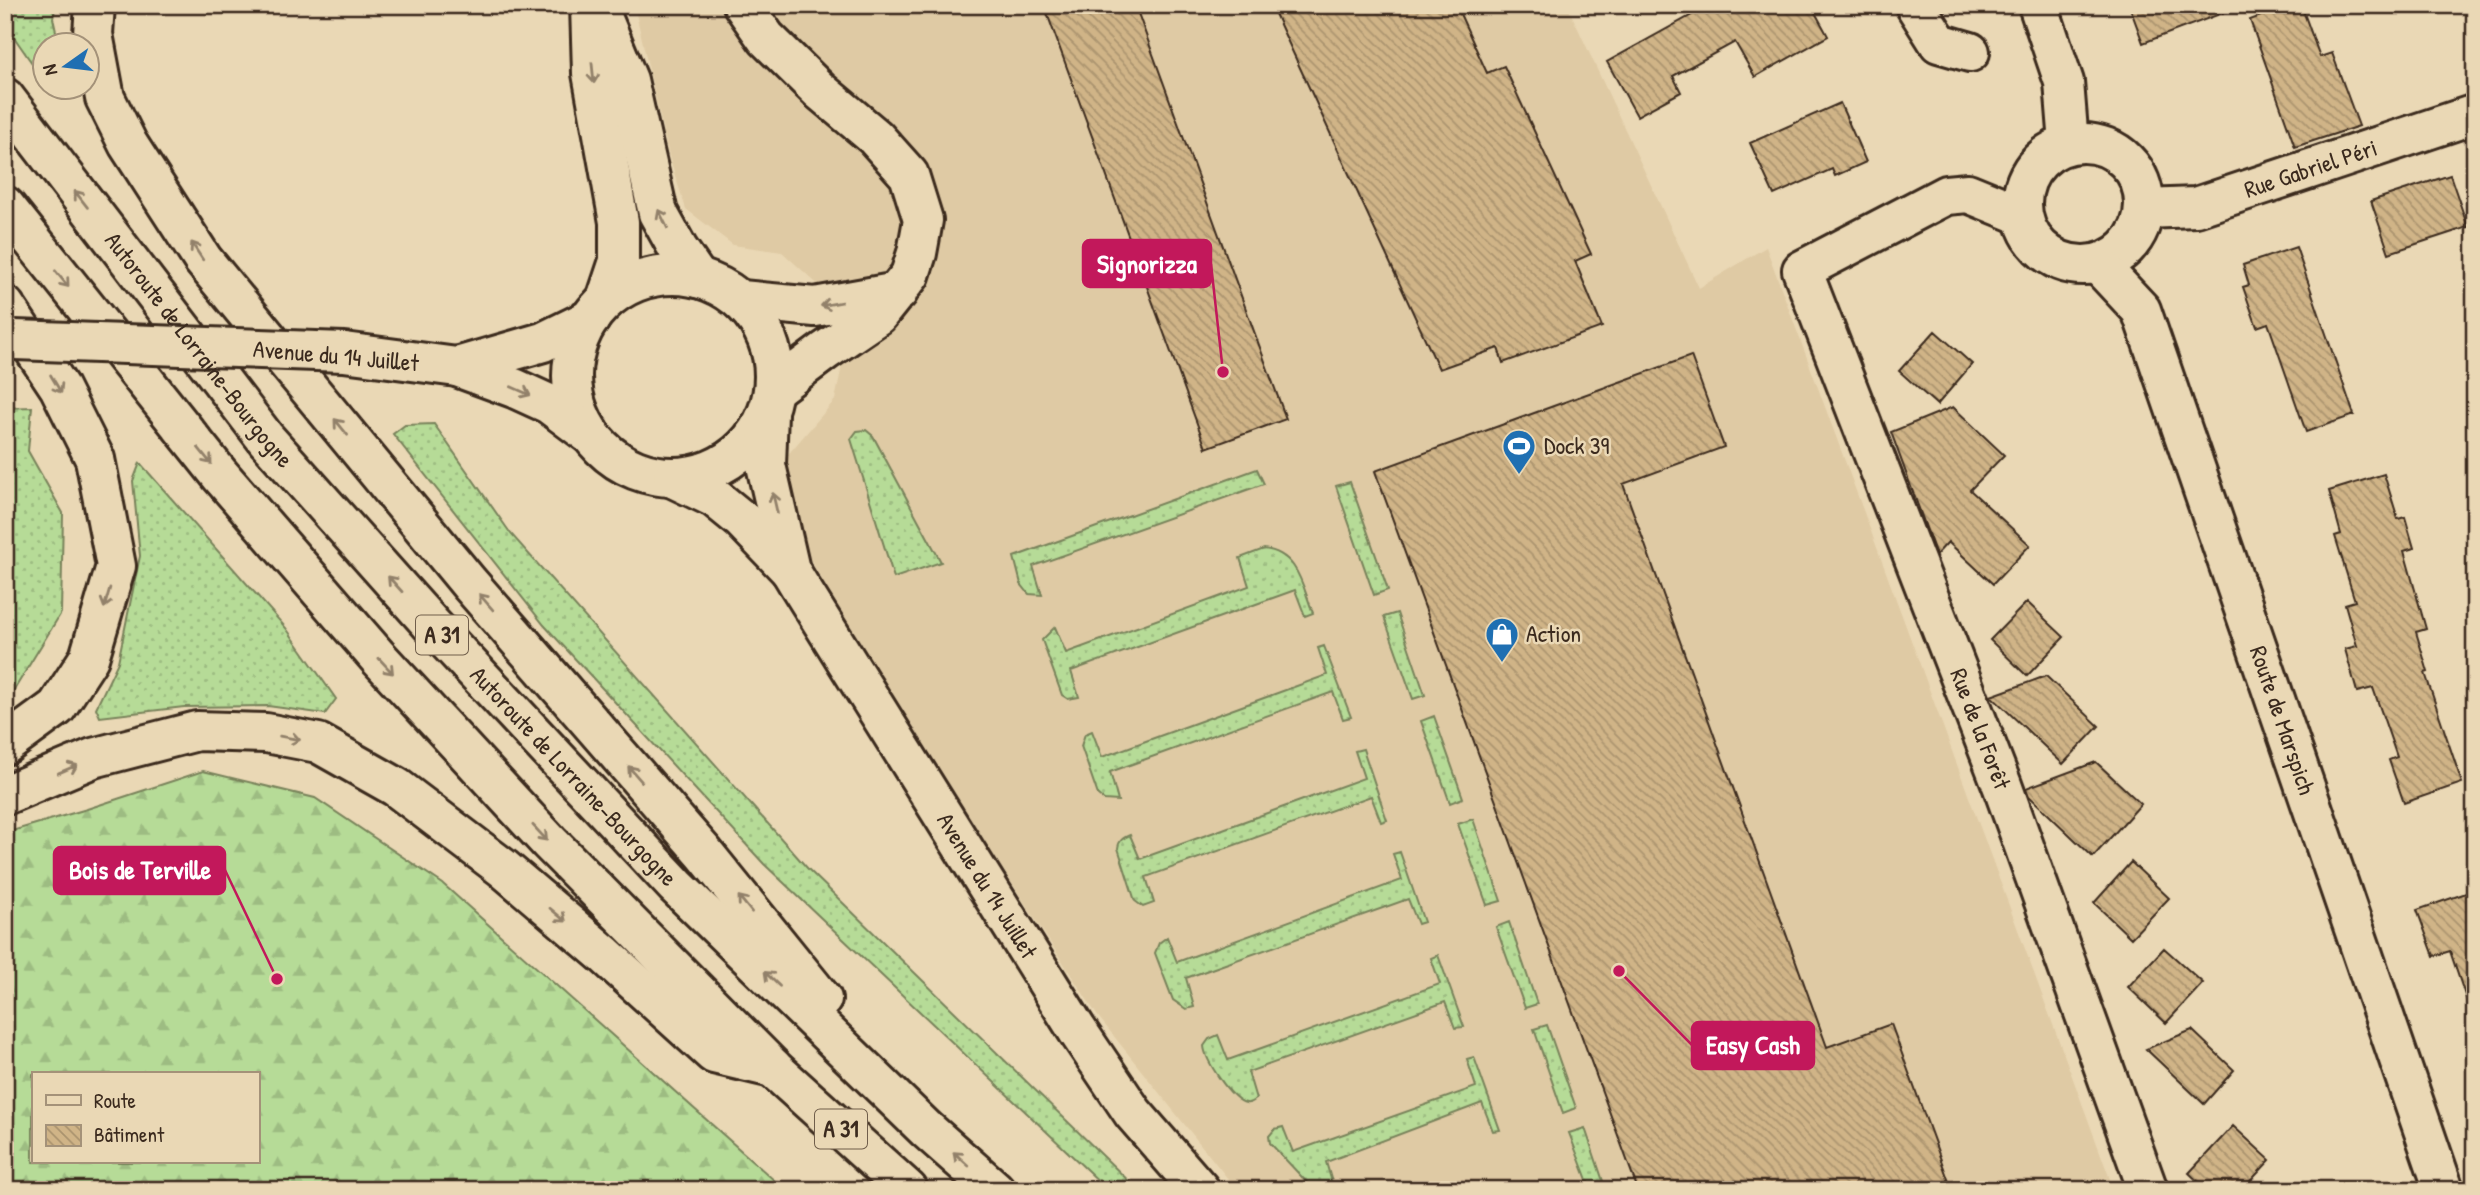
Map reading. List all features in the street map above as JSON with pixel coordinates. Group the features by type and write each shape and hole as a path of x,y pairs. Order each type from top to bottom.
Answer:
{"main road":[{"path":"95,5 93,34 105,98 128,144 203,260 469,583 705,854 926,1129"},
{"path":"590,5 592,73 619,222 619,261 598,309 578,340 572,388 578,412 589,434 606,452 626,466 649,475 673,478 697,475 720,466 740,453 757,434 771,401 774,365 768,341 741,300 720,286 698,278 673,275 649,278 626,286 598,309"},
{"path":"597,5 628,80 658,213 698,278"},
{"path":"743,5 766,38 819,90 875,137 909,176 923,220 910,275 898,292 878,315 825,351 771,401"},
{"path":"1915,5 1939,43 1970,52"},
{"path":"2038,5 2064,82 2069,144"},
{"name":"Autoroute de Lorraine-Bourgogne","path":"5,98 266,439 440,634 676,886 926,1129 995,1190"},
{"name":"Rue Gabriel Péri","path":"2145,208 2196,207 2475,114"},
{"path":"2085,142 2116,152 2129,163 2144,192 2145,208 2140,228 2130,244 2115,257 2098,264 2078,266 2058,261 2041,249 2029,234 2022,215 2022,196 2027,178 2037,163 2052,151 2069,144 2085,142"},
{"name":"Rue de la Forêt","path":"2022,215 1968,193 1946,195 1802,270 2002,785 2148,1190"},
{"name":"A 31","path":"5,206 220,475 377,656 549,842 774,1069 908,1190"},
{"name":"Route de Marspich","path":"2098,264 2141,310 2444,1190"},
{"path":"741,300 815,307 898,292"},
{"path":"5,306 59,387 95,459 116,566 89,658 57,707 5,745"},
{"name":"Avenue du 14 Juillet","path":"457,367 543,342 598,309"},
{"name":"Avenue du 14 Juillet","path":"5,339 344,352 457,367 548,404 589,434"},
{"name":"Avenue du 14 Juillet","path":"771,401 766,465 790,570"},
{"name":"Avenue du 14 Juillet","path":"673,478 715,498 742,520 790,570 1077,1030 1133,1113 1200,1190"},
{"path":"5,795 93,758 197,731 266,733 318,743 396,787 503,868 605,955 714,1054 774,1069"}],"shaded area":[{"path":"634,5 1567,5 1699,288 1766,247 2114,1190 1237,1190 1097,1015 862,651 783,511 784,459 835,400 844,356 824,290 782,252 733,245 686,209 670,160"}],"green space":[{"path":"5,5 56,5 53,18 56,32 32,32 32,63 5,24"},
{"path":"32,407 28,451 63,513 61,613 11,695 5,698 5,408"},
{"path":"434,424 511,534 808,869 1138,1190 1108,1190 764,864 544,625 393,434 405,425"},
{"path":"866,430 873,436 941,562 894,578 851,439 857,431"},
{"path":"140,463 286,628 336,699 325,714 268,706 184,707 100,717 96,708 118,662 140,556 133,481"},
{"path":"1257,469 1264,484 1033,566 1042,595 1029,594 1021,584 1014,557"},
{"path":"1350,482 1388,590 1374,595 1336,486"},
{"path":"1264,549 1275,552 1292,564 1302,582 1313,613 1305,616 1295,590 1071,671 1079,697 1068,699 1062,695 1042,640 1055,627 1066,653 1249,586 1240,558"},
{"path":"1397,613 1425,695 1413,699 1384,617"},
{"path":"1324,646 1351,717 1343,719 1333,692 1110,772 1118,801 1104,800 1098,795 1081,746 1085,734 1092,731 1102,757 1327,675 1318,648"},
{"path":"1434,716 1463,798 1450,803 1421,721"},
{"path":"1363,749 1387,820 1381,822 1371,796 1146,877 1154,903 1143,907 1135,901 1118,848 1123,838 1130,835 1140,859 1364,778 1355,751"},
{"path":"203,771 315,798 443,884 785,1190 5,1190 5,833"},
{"path":"1473,819 1501,901 1487,905 1458,824"},
{"path":"1400,852 1424,922 1418,924 1408,899 1186,978 1194,1007 1186,1009 1173,1000 1155,953 1159,943 1167,937 1177,962 1402,880 1393,854"},
{"path":"1509,922 1537,1004 1525,1008 1496,927"},
{"path":"1438,955 1464,1027 1455,1028 1445,1002 1248,1072 1256,1099 1249,1103 1233,1095 1220,1079 1205,1052 1204,1046 1209,1039 1218,1035 1228,1060 1440,984 1431,958"},
{"path":"1547,1025 1576,1108 1563,1113 1534,1029"},
{"path":"1474,1057 1500,1130 1493,1131 1482,1103 1326,1162 1334,1189 1314,1190 1270,1143 1269,1136 1275,1129 1283,1127 1293,1152 1476,1087 1467,1059"},
{"path":"1585,1128 1606,1190 1591,1190 1569,1133"}],"building":[{"path":"1044,5 1135,5 1286,419 1206,448"},
{"path":"1271,5 1456,5 1487,73 1504,66 1591,254 1575,261 1602,327 1503,363 1498,348 1439,369"},
{"path":"1710,5 1811,5 1828,36 1755,77 1735,42 1673,76 1681,92 1637,116 1607,62"},
{"path":"2129,5 2235,5 2236,8 2143,43"},
{"path":"2290,5 2301,5 2320,57 2332,53 2359,126 2295,147 2250,20"},
{"path":"1840,103 1866,162 1835,176 1832,169 1774,195 1750,143"},
{"path":"2450,175 2468,227 2389,253 2371,201"},
{"path":"2296,247 2354,415 2306,432 2268,323 2257,327 2243,287 2249,285 2243,265"},
{"path":"1935,331 1972,364 1937,405 1899,371"},
{"path":"1691,356 1724,447 1623,484 1827,1047 1891,1024 1952,1190 1638,1190 1375,471"},
{"path":"1953,407 2004,455 1970,490 2030,545 1993,584 1948,542 1936,555 1891,432"},
{"path":"2384,474 2398,519 2405,517 2414,548 2404,551 2426,629 2416,632 2428,672 2425,673 2462,783 2404,803 2389,760 2397,757 2373,688 2357,692 2345,649 2357,646 2345,604 2355,601 2335,536 2341,534 2329,491"},
{"path":"2027,602 2064,637 2027,676 1990,640"},
{"path":"2046,676 2099,726 2063,764 1991,696"},
{"path":"2096,762 2141,804 2093,857 2029,796 2026,788"},
{"path":"2131,862 2169,898 2131,938 2094,903"},
{"path":"2475,890 2475,1009 2470,1010 2450,951 2434,956 2417,910"},
{"path":"2164,948 2203,983 2166,1023 2128,987"},
{"path":"2192,1030 2234,1070 2204,1104 2146,1049"},
{"path":"2233,1126 2270,1160 2242,1190 2207,1190 2189,1173"}],"place":[{"name":"Signorizza","path":"1223,372"},
{"name":"Dock 39","path":"1519,476"},
{"name":"Action","path":"1502,664"},
{"name":"Easy Cash","path":"1619,971"},
{"name":"Bois de Terville","path":"277,979"}]}
